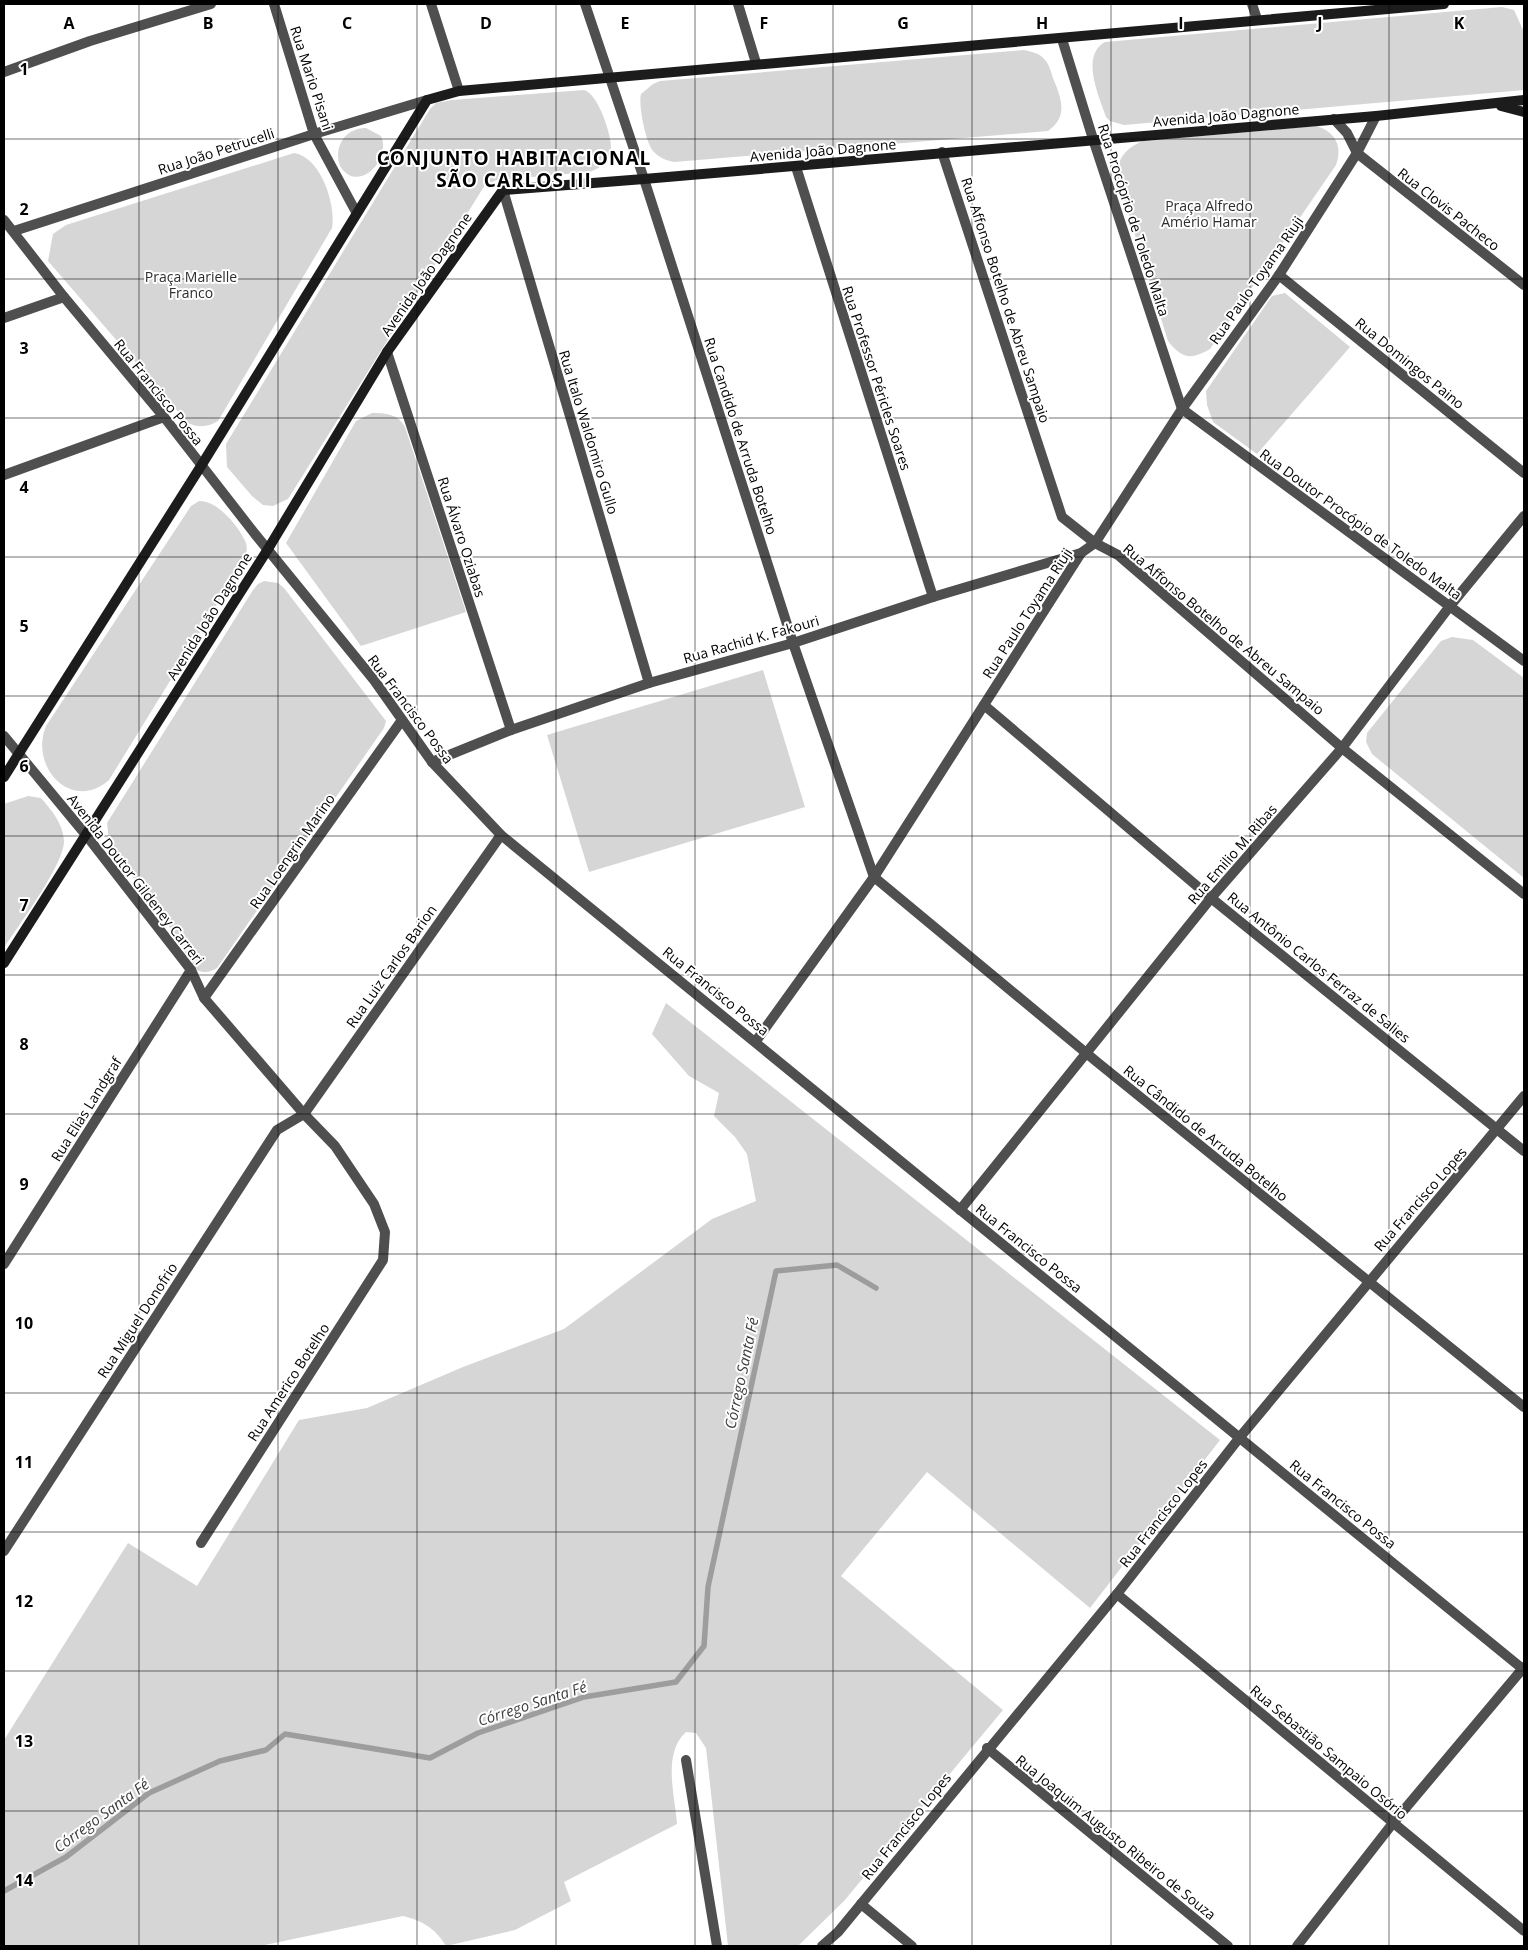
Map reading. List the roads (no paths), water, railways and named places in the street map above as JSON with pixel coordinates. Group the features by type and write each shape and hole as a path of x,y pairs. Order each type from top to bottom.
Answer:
{"street":[{"path":"4,72 90,41 211,4"},
{"name":"Rua Mario Pisani","path":"274,4 314,134 356,212"},
{"path":"431,4 458,91"},
{"name":"Rua Candido de Arruda Botelho","path":"585,4 644,179 793,643 874,876"},
{"path":"738,4 756,63"},
{"path":"1252,4 1257,19"},
{"path":"4,777 201,466 356,212 427,100 458,91 756,63 1062,39 1257,19 1444,4"},
{"name":"Rua Procóprio de Toledo Malta","path":"1062,39 1182,409"},
{"name":"Rua João Petrucelli","path":"14,232 314,134 427,100"},
{"name":"Avenida João Dagnone","path":"4,963 268,548 387,352 503,190 796,167 942,152 1334,120 1524,100"},
{"path":"1493,104 1524,112"},
{"name":"Rua Paulo Toyama Riuji","path":"756,1041 874,876 1081,553 1095,543 1182,409 1279,275 1357,154 1376,116"},
{"path":"1334,120 1347,133 1357,154"},
{"name":"Rua Affonso Botelho de Abreu Sampaio","path":"942,152 1062,517 1095,543 1118,555 1342,748 1524,894"},
{"name":"Rua Clovis Pacheco","path":"1357,154 1524,286"},
{"name":"Rua Professor Péricles Soares","path":"796,167 932,597"},
{"name":"Rua Italo Waldomiro Gullo","path":"503,190 649,683"},
{"name":"Rua Francisco Possa","path":"4,220 64,298 164,417 201,466 374,680 432,762 501,835 1524,1668"},
{"name":"Rua Domingos Paino","path":"1279,275 1524,473"},
{"path":"4,318 64,298"},
{"name":"Rua Álvaro Oziabas","path":"387,352 511,730"},
{"name":"Rua Doutor Procópio de Toledo Malta","path":"1182,409 1524,661"},
{"path":"4,475 164,417"},
{"name":"Rua Emilio M. Ribas","path":"960,1210 1088,1054 1211,898 1342,748 1450,606 1524,516"},
{"name":"Rua Rachid K. Fakouri","path":"432,762 511,730 649,683 793,643 932,597 1081,553"},
{"name":"Rua Antônio Carlos Ferraz de Salies","path":"984,705 1211,898 1524,1151"},
{"name":"Rua Loengrin Marino","path":"204,998 402,720"},
{"name":"Avenida Doutor Gildeney Carreri","path":"4,736 86,835 191,970 204,998 340,1153 374,1204 385,1232"},
{"name":"Rua Luiz Carlos Barion","path":"304,1114 501,835"},
{"name":"Rua Cândido de Arruda Botelho","path":"874,876 1088,1054 1524,1407"},
{"name":"Rua Elias Landgraf","path":"4,1264 191,970"},
{"name":"Rua Francisco Lopes","path":"822,1946 861,1904 987,1748 1117,1594 1240,1437 1368,1281 1498,1130 1524,1096"},
{"name":"Rua Miguel Donofrio","path":"4,1551 276,1130 304,1114"},
{"name":"Rua Americo Botelho","path":"201,1543 383,1260 385,1232"},
{"name":"Rua Sebastião Sampaio Osório","path":"1117,1594 1524,1931"},
{"path":"1297,1946 1393,1823 1524,1668"},
{"name":"Rua Joaquim Augusto Ribeiro de Souza","path":"987,1748 1228,1946"},
{"path":"686,1760 717,1946"},
{"path":"861,1904 912,1946"}],"waterway":[{"name":"Córrego Santa Fé","path":"4,1891 66,1857 149,1793 220,1761 266,1750 285,1734 430,1758 478,1733 584,1697 676,1682 704,1646 708,1587 776,1271 837,1265 876,1288"}],"district":[{"name":"CONJUNTO HABITACIONAL SÃO CARLOS III","path":"514,169"}],"park label":[{"name":"Praça Alfredo Amério Hamar","path":"1209,214"},
{"name":"Praça Marielle Franco","path":"191,284"}]}
